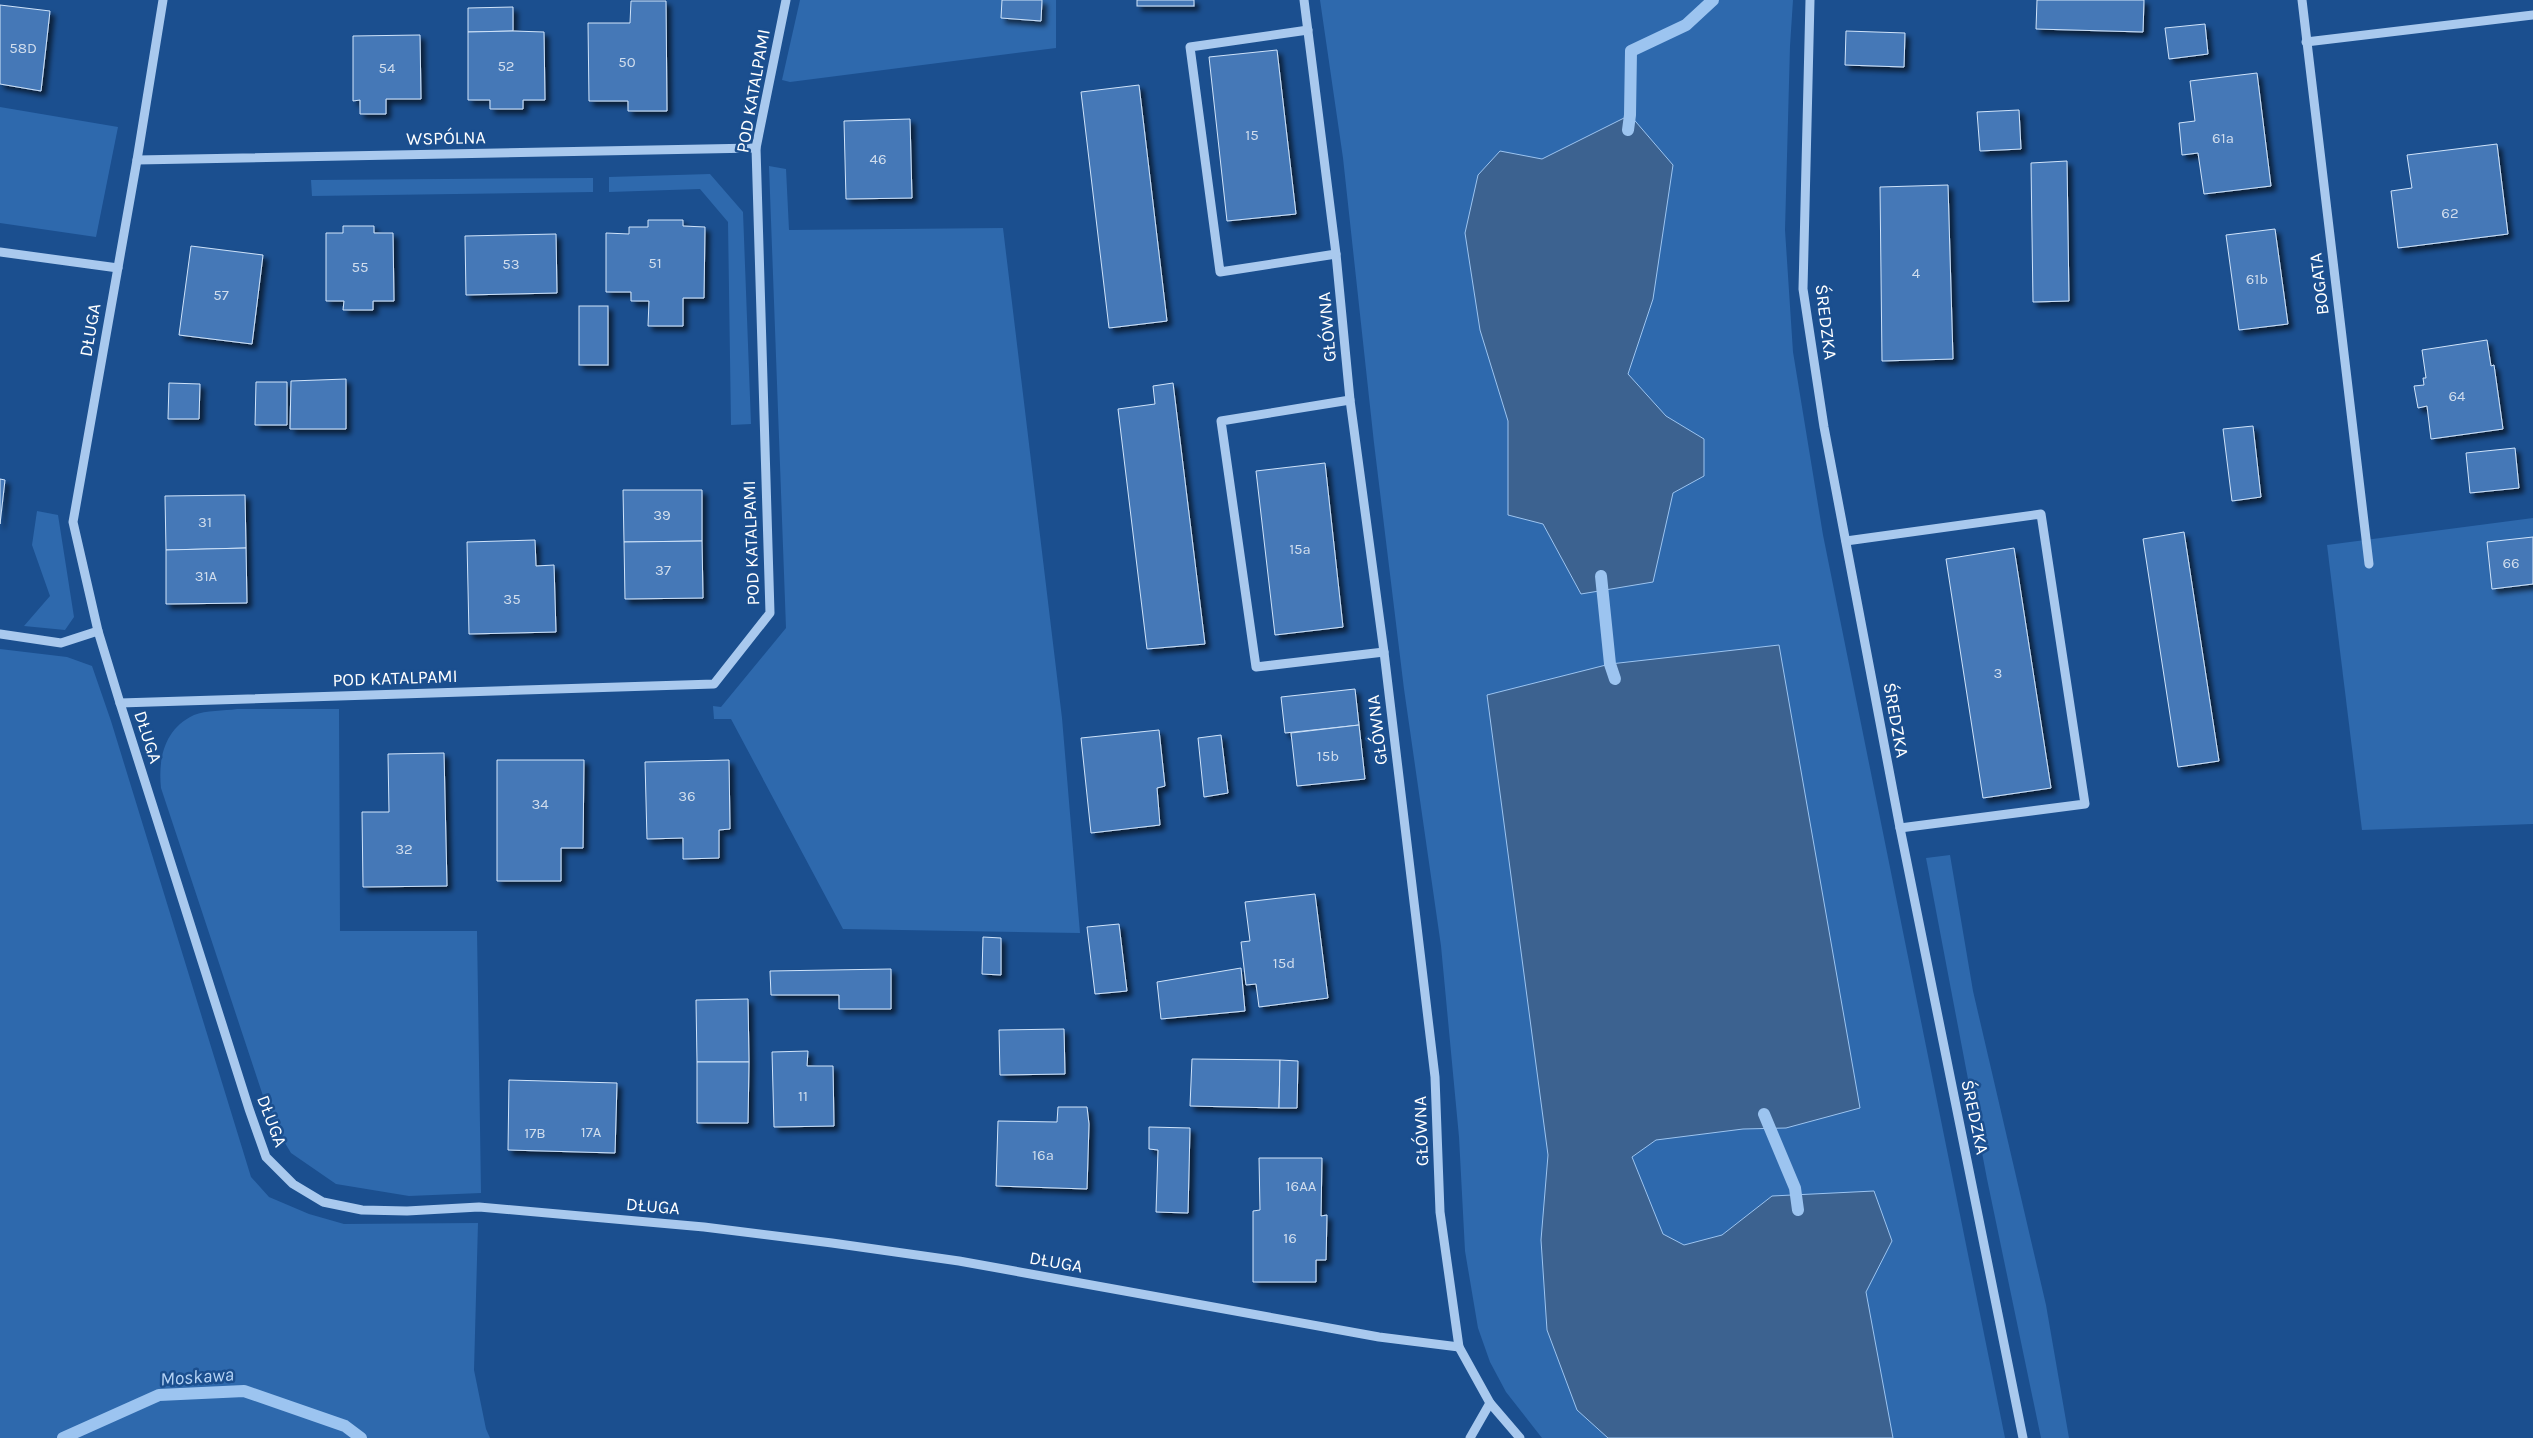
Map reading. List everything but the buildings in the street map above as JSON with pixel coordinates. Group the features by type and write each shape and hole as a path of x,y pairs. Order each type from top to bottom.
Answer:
{"street":[{"name":"DŁUGA","path":"163,0 138,160 73,522 98,631 249,1109 266,1157 293,1184 323,1202 362,1210 407,1211 479,1207 704,1227 959,1261 1379,1337 1459,1347"},
{"name":"POD KATALPAMI","path":"120,703 714,684 770,613 756,148 786,0"},
{"name":"GŁÓWNA","path":"1304,0 1336,254 1350,400 1384,652 1435,1078 1440,1212 1459,1347 1490,1403 1520,1438"},
{"name":"ŚREDZKA","path":"1810,0 1803,289 1824,427 1900,828 2023,1438"},
{"name":"BOGATA","path":"2302,0 2369,564"},
{"path":"2306,42 2533,15"},
{"path":"1308,30 1190,47 1220,272 1336,254"},
{"name":"WSPÓLNA","path":"138,160 756,148"},
{"path":"0,252 118,268"},
{"path":"1350,400 1221,421 1256,668 1384,652"},
{"path":"1846,541 2041,514 2085,804 1900,828"},
{"path":"0,634 61,643 98,631"},
{"path":"1470,1438 1490,1403"}],"shaded area":[{"path":"800,0 1056,0 1056,48 790,82 782,80"},
{"path":"1320,0 1793,0 1785,230 1793,352 1823,535 2005,1438 1542,1438 1506,1392 1490,1362 1478,1328 1465,1251 1459,1137 1441,946 1404,689 1374,443 1343,158"},
{"path":"0,107 118,127 96,237 0,223"},
{"path":"1630,115 1673,165 1653,299 1628,374 1666,416 1704,439 1704,476 1673,493 1653,582 1581,594 1543,524 1508,515 1508,421 1480,330 1465,233 1478,175 1500,151 1542,159"},
{"path":"769,166 786,169 789,230 1003,228 1062,718 1080,933 843,929 731,719 714,719 713,706 721,707 786,628"},
{"path":"710,174 743,212 751,424 731,425 728,222 700,189 609,192 609,177"},
{"path":"593,178 593,192 312,196 311,180"},
{"path":"37,511 58,515 74,617 65,630 24,626 50,596 32,545"},
{"path":"2533,518 2533,824 2362,830 2327,545"},
{"path":"1779,645 1860,1108 1786,1128 1743,1129 1656,1140 1632,1157 1663,1234 1684,1245 1722,1235 1772,1196 1874,1191 1892,1241 1866,1292 1893,1438 1608,1438 1577,1410 1547,1330 1541,1240 1548,1155 1487,695 1610,664"},
{"path":"0,649 67,657 92,666 111,721 251,1177 269,1197 309,1214 344,1224 478,1223 474,1370 486,1429 490,1438 0,1438"},
{"path":"237,709 339,709 340,931 477,931 481,1193 409,1196 336,1184 291,1153 271,1120 161,788 160,777 165,746 176,728 199,713"},
{"path":"1950,855 1973,991 2046,1305 2069,1438 2041,1438 1987,1179 1926,858"}],"waterway":[{"path":"1628,130 1631,51 1686,25 1713,0"},
{"path":"1601,576 1610,664 1615,679"},
{"path":"1764,1114 1795,1188 1798,1210"},
{"name":"Moskawa","path":"63,1438 159,1395 244,1391 345,1426 361,1438"}]}
